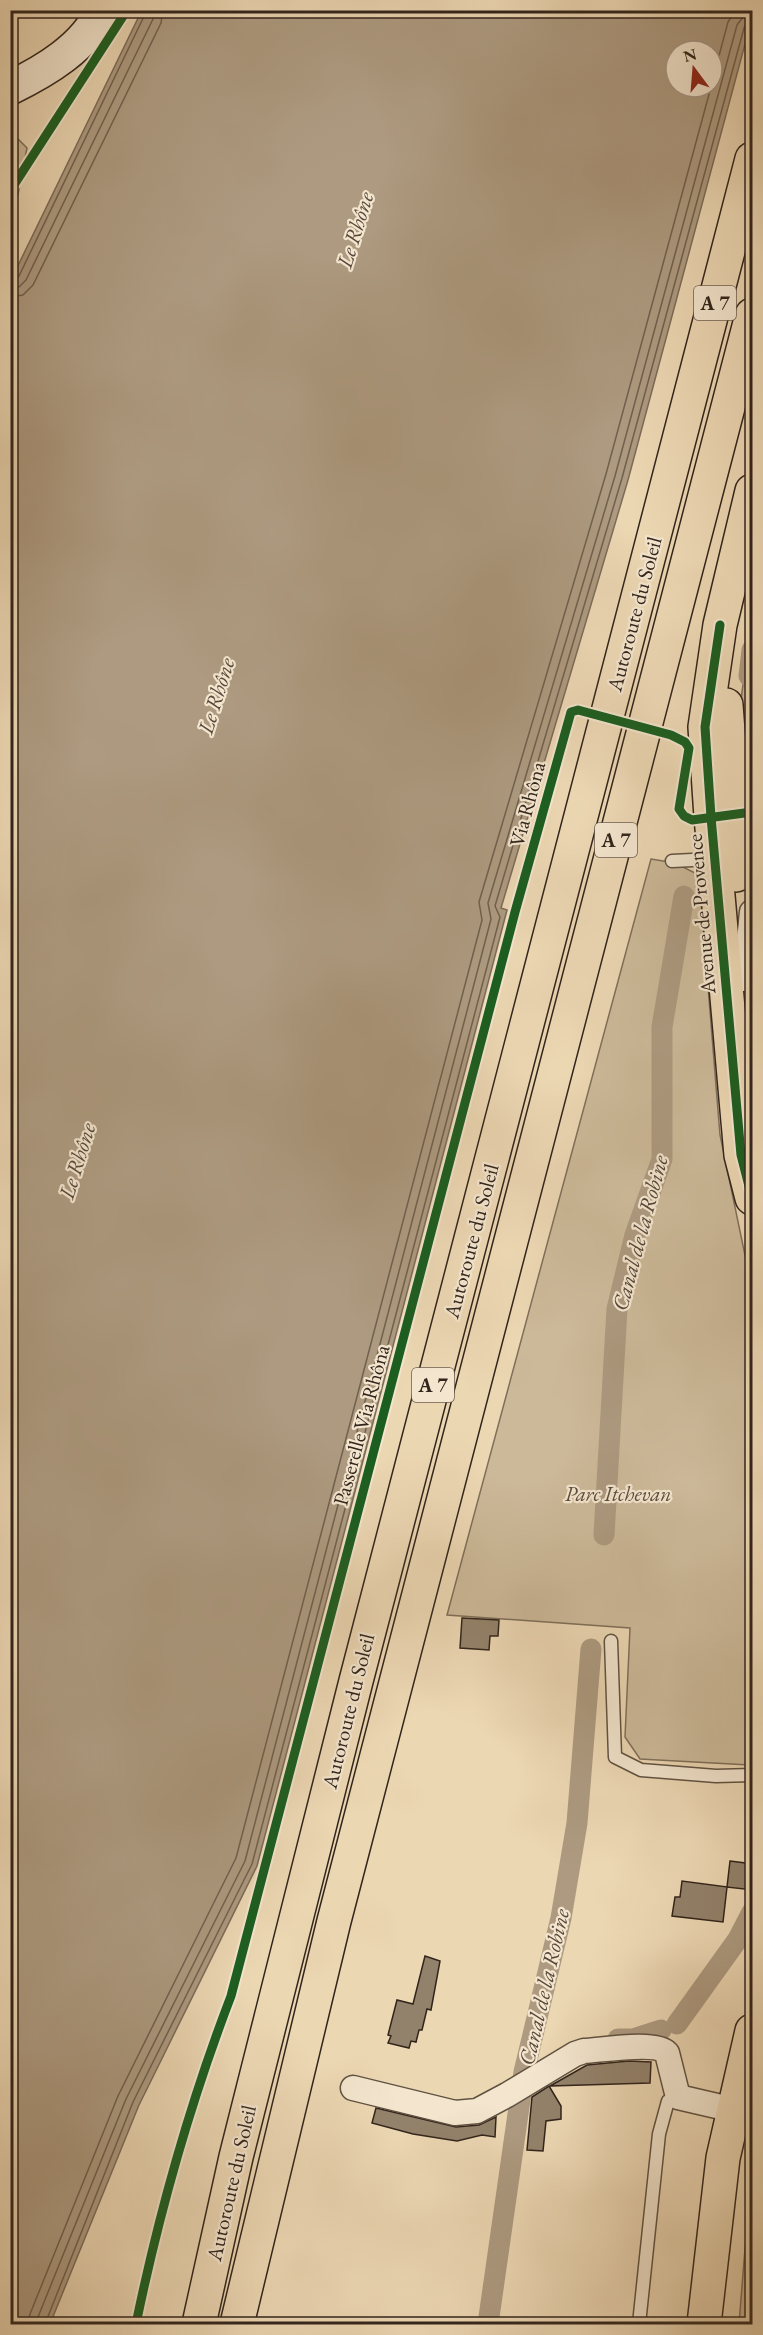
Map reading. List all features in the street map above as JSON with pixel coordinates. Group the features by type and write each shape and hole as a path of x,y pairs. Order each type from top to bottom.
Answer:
{"main road":[{"name":"Autoroute du Soleil","path":"199,2325 236,2157 304,1881 753,159"},
{"name":"Autoroute du Soleil","path":"237,2325 334,1921 753,315"},
{"name":"Avenue de Provence","path":"753,491 720,625 705,727 734,858 753,1060"},
{"name":"Avenue de Provence","path":"734,858 741,1155 753,1198"},
{"path":"704,2325 723,2158 753,2031"}],"street":[{"path":"10,88 41,73 74,47 97,21 102,10"},
{"name":"Avenue de Provence","path":"745,979 753,912"},
{"path":"353,2088 455,2114 477,2110 507,2095 575,2054 584,2051 649,2047 663,2048 667,2053 678,2097 734,2110"}],"lane":[{"path":"672,861 734,858"},
{"path":"611,1641 615,1757 641,1770 716,1776 753,1775"},
{"path":"639,2325 659,2134 668,2101 678,2097"}],"green space":[{"path":"11,132 27,148 11,230"},
{"path":"752,619 752,814 739,714"},
{"name":"Parc Itchevan","path":"651,859 675,863 699,875 720,1135 752,1289 752,1763 749,1765 640,1759 625,1737 630,1628 447,1615"},
{"path":"752,2170 752,2324 739,2324 750,2186"}],"water":[{"name":"Le Rhône","path":"142,10 752,10 752,18 628,480 501,908 507,910 257,1866 139,2105 50,2324 11,2324 11,280"}],"building":[{"path":"462,1618 499,1620 498,1636 490,1636 489,1650 460,1648"},
{"path":"730,1861 753,1864 753,1890 727,1887"},
{"path":"682,1881 727,1887 723,1922 672,1916 675,1897 680,1897"},
{"path":"425,1956 440,1961 431,2010 427,2009 422,2030 419,2030 416,2042 411,2041 409,2048 388,2043 397,2000 413,2004"},
{"path":"629,2061 651,2062 650,2083 550,2086 587,2065"},
{"path":"549,2086 561,2106 561,2119 546,2121 543,2151 527,2150 532,2097"},
{"path":"376,2108 456,2127 479,2125 496,2117 495,2137 482,2135 457,2141 413,2134 372,2123"}],"waterway":[{"path":"749,676 752,650"},
{"name":"Canal de la Robine","path":"604,1535 617,1309 635,1235 662,1159 662,1027 684,896"},
{"name":"Canal de la Robine","path":"488,2324 524,2072 561,1918 577,1823 591,1649"},
{"path":"677,2024 738,1939 752,1912"},
{"path":"618,2039 633,2039 661,2030"}],"cycle path":[{"path":"10,191 127,10"},
{"path":"720,625 705,727 741,1155 752,1198"},
{"name":"Via Rhôna","path":"136,2324 177,2158 202,2077 231,1996 515,912 571,712 578,710 671,735 685,742 689,748 679,809 684,816 692,820 752,812"}]}
